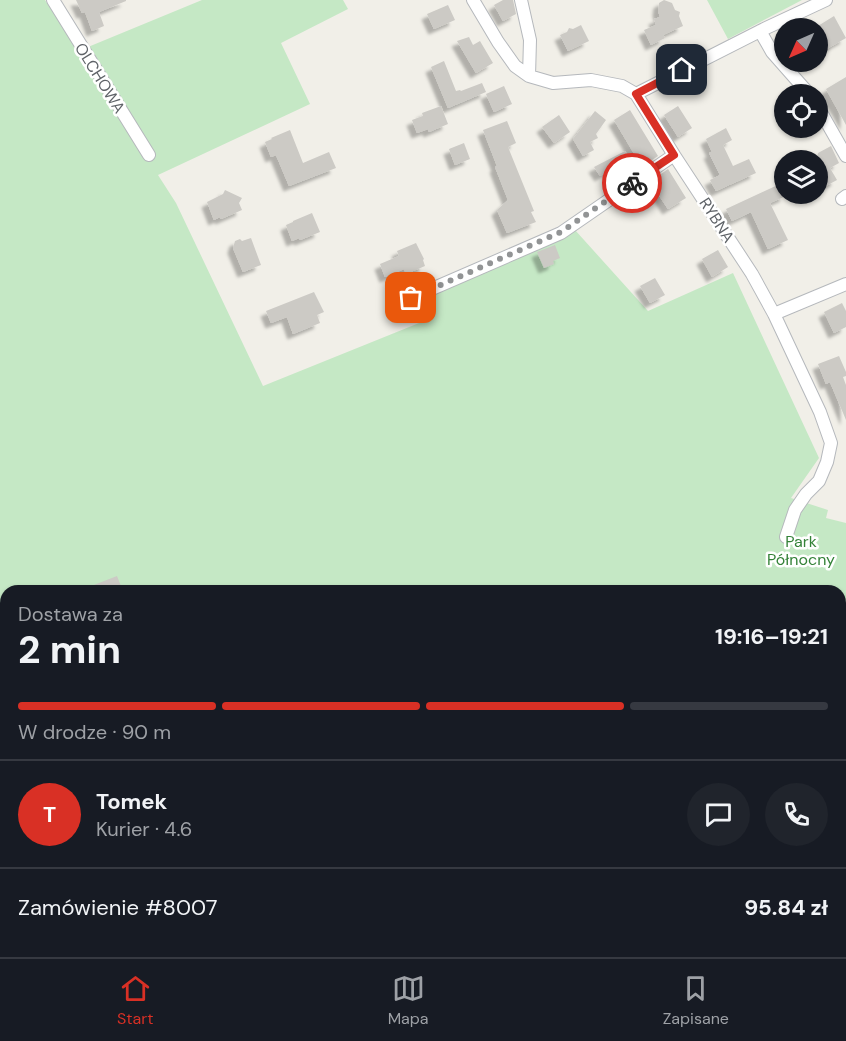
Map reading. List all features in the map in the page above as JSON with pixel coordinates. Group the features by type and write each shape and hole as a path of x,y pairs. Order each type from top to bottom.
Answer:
{"street":[{"name":"OLCHOWA","path":"53,0 149,155"},
{"path":"473,0 515,66 529,76 553,83 591,80 622,86 636,94 826,0"},
{"path":"521,0 530,40 529,76"},
{"path":"760,31 772,52 800,84"},
{"name":"RYBNA","path":"636,94 752,274 774,314 820,412 831,443 827,462 819,481 795,510 786,537"},
{"path":"828,124 846,156"},
{"path":"411,298 561,232 674,155"},
{"path":"774,314 846,284"}],"green space":[{"name":"Park Północny","path":"0,0 45,0 76,47 88,47 202,0 343,0 348,9 281,43 310,104 158,175 176,203 263,386 429,319 421,299 575,230 648,311 733,273 819,458 791,498 828,510 826,518 846,523 846,585 0,585"},
{"path":"707,0 802,0 728,39"}],"building":[{"path":"76,0 126,1 99,12 104,26 92,31 85,12 82,13"},
{"path":"503,0 513,0 516,14 503,21 494,5"},
{"path":"664,0 672,3 675,10 680,12 679,16 683,26 663,35 665,38 651,45 644,30 656,25 654,19 660,17 659,3"},
{"path":"448,5 455,20 434,29 427,14"},
{"path":"834,16 846,38 828,48 828,20"},
{"path":"581,25 589,41 568,51 560,35 567,32 569,28 573,29"},
{"path":"469,37 473,45 480,41 493,63 476,73 457,41"},
{"path":"444,61 456,91 482,83 486,92 448,108 431,67"},
{"path":"846,77 846,125 828,93 828,88"},
{"path":"504,86 512,104 494,112 486,94"},
{"path":"441,106 448,124 429,132 428,129 417,133 412,120 423,116 422,113"},
{"path":"678,106 692,128 678,137 664,115"},
{"path":"630,110 658,156 642,167 614,120"},
{"path":"595,111 606,120 596,134 598,138 590,142 594,150 583,156 573,139"},
{"path":"559,115 570,132 554,143 542,127"},
{"path":"507,121 516,143 508,147 534,211 531,212 536,222 507,233 497,210 508,200 483,130"},
{"path":"726,128 732,140 723,145 733,166 749,159 756,173 716,191 710,180 720,175 709,153 712,152 706,139"},
{"path":"290,130 303,163 329,152 336,168 289,186 276,155 271,157 265,142"},
{"path":"464,143 470,159 455,165 449,149"},
{"path":"831,146 839,163 830,168 837,180 828,185 828,150 824,150"},
{"path":"625,151 629,158 600,176 594,167"},
{"path":"668,169 686,198 668,209 650,182"},
{"path":"774,187 774,201 770,203 788,240 768,249 751,212 732,221 726,209"},
{"path":"225,190 242,198 239,203 242,210 214,220 207,202 223,194"},
{"path":"312,213 320,232 292,241 286,225"},
{"path":"251,238 261,265 243,272 233,248 235,241"},
{"path":"416,243 425,266 406,274 404,269 385,277 380,264 399,256 397,251"},
{"path":"555,245 560,258 553,261 554,264 544,268 537,252"},
{"path":"718,250 728,267 712,277 702,259"},
{"path":"655,278 665,295 650,303 640,286"},
{"path":"314,292 324,312 317,315 320,323 293,334 287,317 271,323 266,311"},
{"path":"842,303 846,311 846,327 834,333 824,312"},
{"path":"839,356 846,372 846,376 843,377 846,385 846,420 830,382 826,384 818,364"},
{"path":"117,576 121,585 94,585"}],"way so far":[{"path":"411,298 561,232 632,183"}],"route":[{"path":"632,183 674,155 636,94 682,70"}]}
